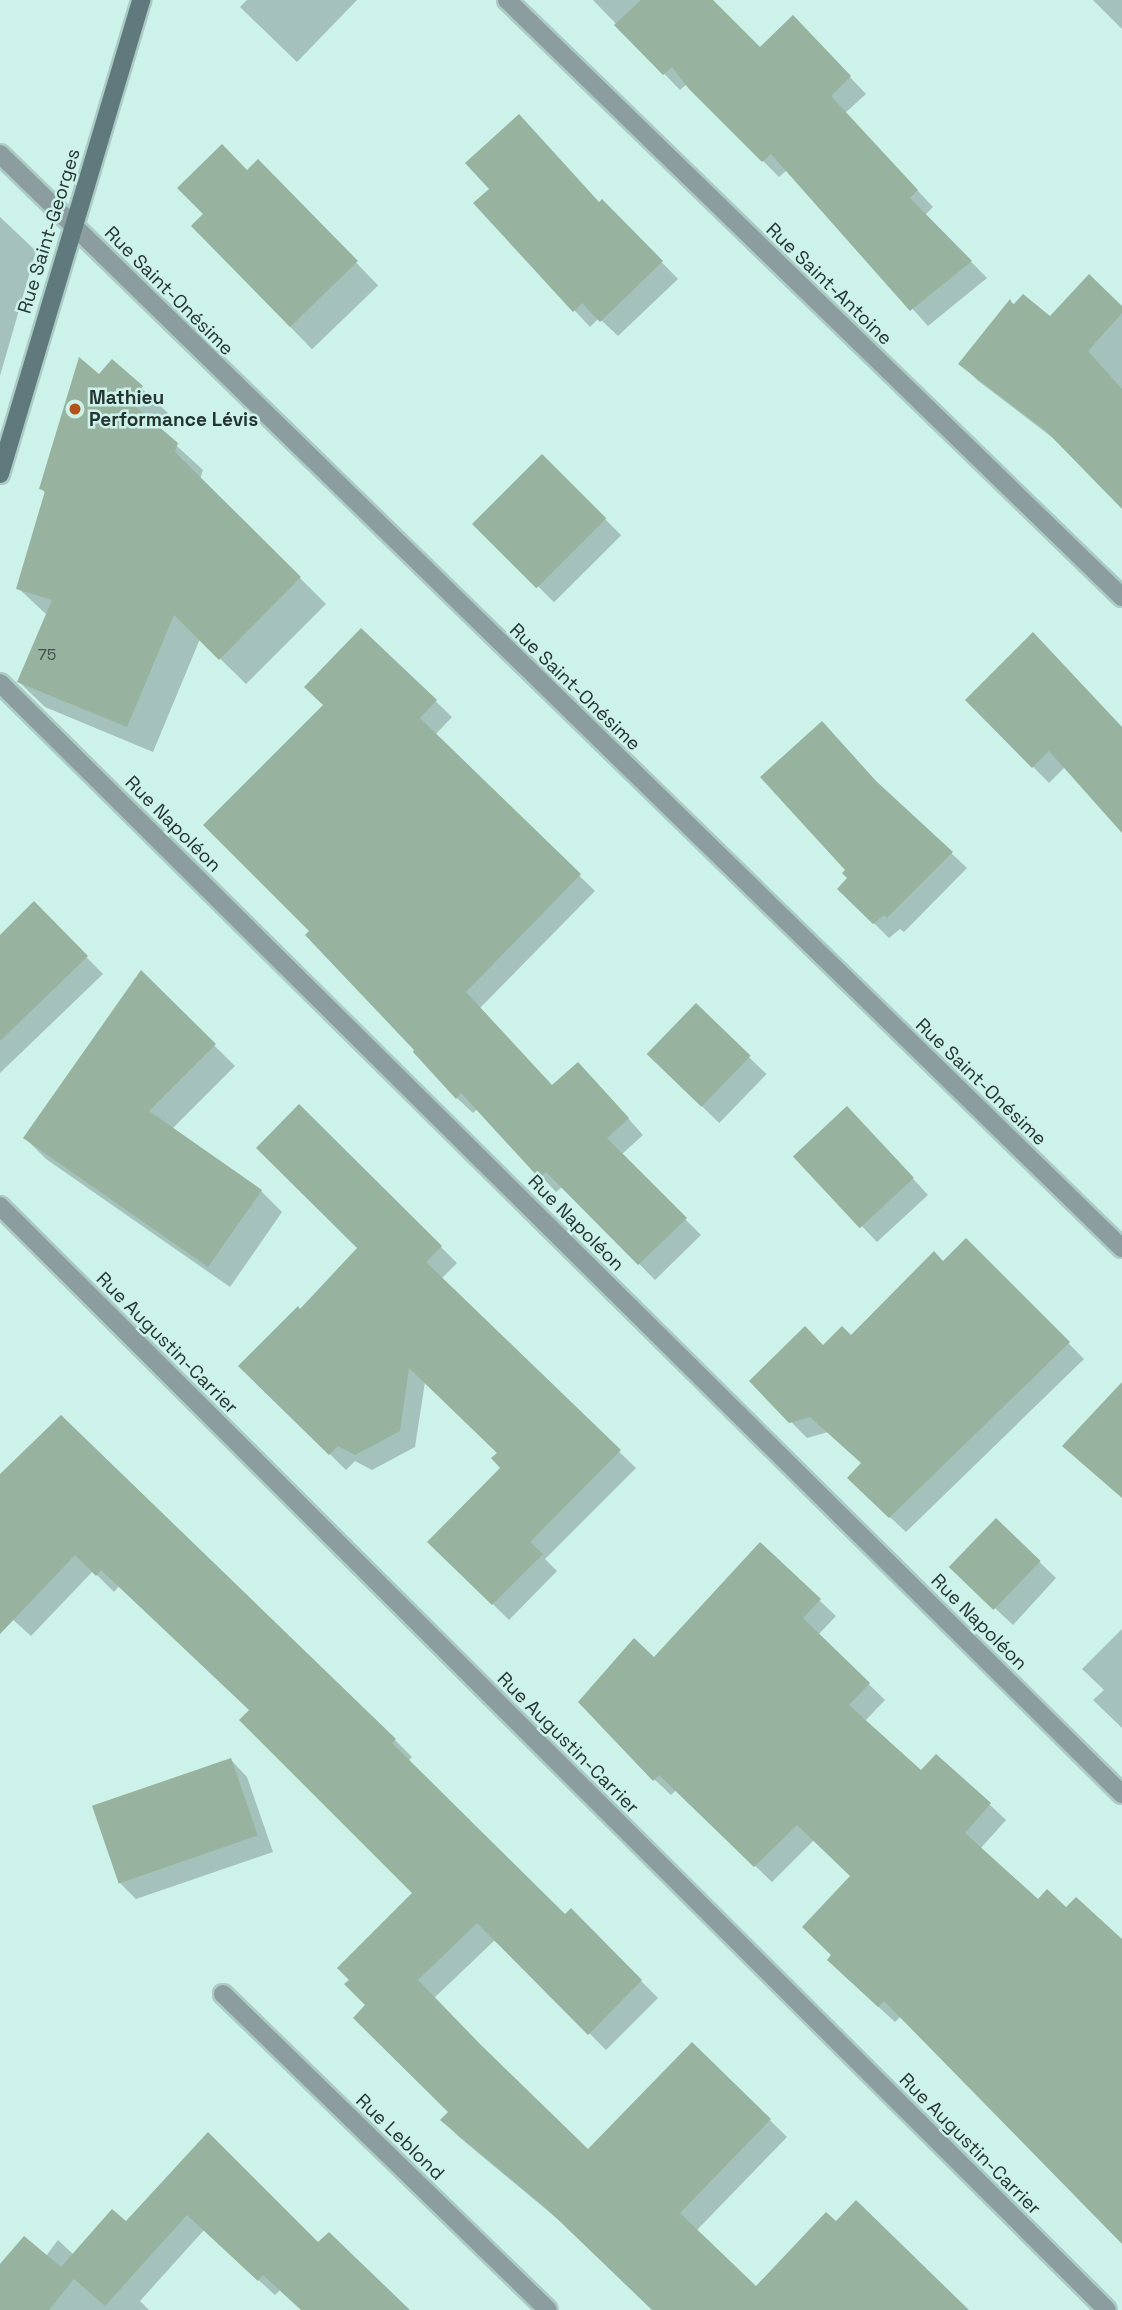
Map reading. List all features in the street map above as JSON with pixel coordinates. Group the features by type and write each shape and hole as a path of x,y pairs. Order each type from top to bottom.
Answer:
{"street":[{"name":"Rue Saint-Georges","path":"0,474 72,224 141,0"},
{"name":"Rue Saint-Antoine","path":"508,0 1122,597"},
{"name":"Rue Saint-Onésime","path":"0,154 1122,1248"},
{"name":"Rue Napoléon","path":"0,683 1122,1794"},
{"name":"Rue Augustin-Carrier","path":"0,1206 1107,2310"},
{"name":"Rue Leblond","path":"223,1994 548,2310"}],"building":[{"path":"641,0 713,0 760,47 793,15 851,76 831,96 918,190 910,198 972,261 910,311 771,154 762,162 689,89 672,67 663,75 614,25"},
{"path":"519,114 599,202 602,199 663,261 600,322 582,303 573,312 473,203 489,189 465,163"},
{"path":"222,144 247,170 258,159 358,261 290,327 191,226 203,214 177,188"},
{"path":"1089,274 1122,306 1122,313 1088,351 1122,389 1122,509 1046,431 958,364 1010,299 1013,305 1023,294 1050,316"},
{"path":"79,357 99,374 112,359 143,386 130,402 178,443 175,452 301,577 219,660 174,615 127,727 17,682 52,600 16,589 45,491 39,489"},
{"path":"542,454 606,518 536,588 472,524"},
{"path":"361,628 437,700 420,718 581,874 466,992 552,1085 578,1062 629,1118 607,1138 687,1218 638,1265 546,1172 539,1178 461,1093 456,1099 414,1050 305,935 309,931 203,825 323,705 304,687"},
{"path":"1033,632 1122,727 1122,833 1049,751 1032,768 965,700"},
{"path":"822,721 876,781 953,852 887,918 884,915 873,924 837,889 847,878 842,873 845,870 760,777"},
{"path":"34,901 88,956 0,1041 0,935"},
{"path":"141,970 216,1044 149,1111 262,1190 208,1267 23,1138"},
{"path":"696,1003 751,1056 701,1107 647,1054"},
{"path":"299,1104 442,1246 426,1262 621,1450 530,1542 543,1554 492,1605 427,1542 500,1468 491,1458 497,1453 409,1368 400,1431 355,1455 338,1446 329,1455 238,1366 298,1306 300,1309 357,1248 256,1148"},
{"path":"847,1106 914,1178 860,1228 793,1156"},
{"path":"966,1238 1070,1342 889,1518 847,1478 861,1463 810,1417 789,1423 749,1381 805,1326 823,1345 842,1326 851,1335 934,1251 943,1261"},
{"path":"1122,1382 1122,1498 1062,1446"},
{"path":"61,1415 396,1739 392,1743 565,1914 571,1908 642,1980 588,2035 477,1923 418,1980 480,2044 588,2149 692,2042 771,2119 680,2213 756,2286 826,2212 836,2221 856,2200 969,2310 652,2310 547,2209 440,2120 448,2112 353,2018 365,2005 344,1984 349,1980 337,1968 412,1893 239,1720 249,1710 101,1570 96,1576 75,1555 0,1634 0,1474"},
{"path":"996,1518 1041,1561 993,1610 949,1567"},
{"path":"760,1542 821,1599 803,1618 870,1683 849,1705 921,1770 936,1754 991,1803 965,1833 1038,1899 1047,1889 1066,1907 1076,1897 1122,1939 1122,2244 884,2001 878,2007 827,1960 831,1955 802,1927 850,1876 797,1825 754,1867 659,1775 653,1781 578,1702 634,1638 654,1657"},
{"path":"231,1758 258,1836 119,1883 92,1806"},
{"path":"208,2132 318,2242 329,2232 410,2310 301,2310 263,2275 258,2281 187,2215 105,2306 74,2279 49,2310 0,2310 0,2264 24,2236 61,2267 112,2209 126,2221"}],"place":[{"name":"Mathieu Performance Lévis","path":"75,409"}]}
